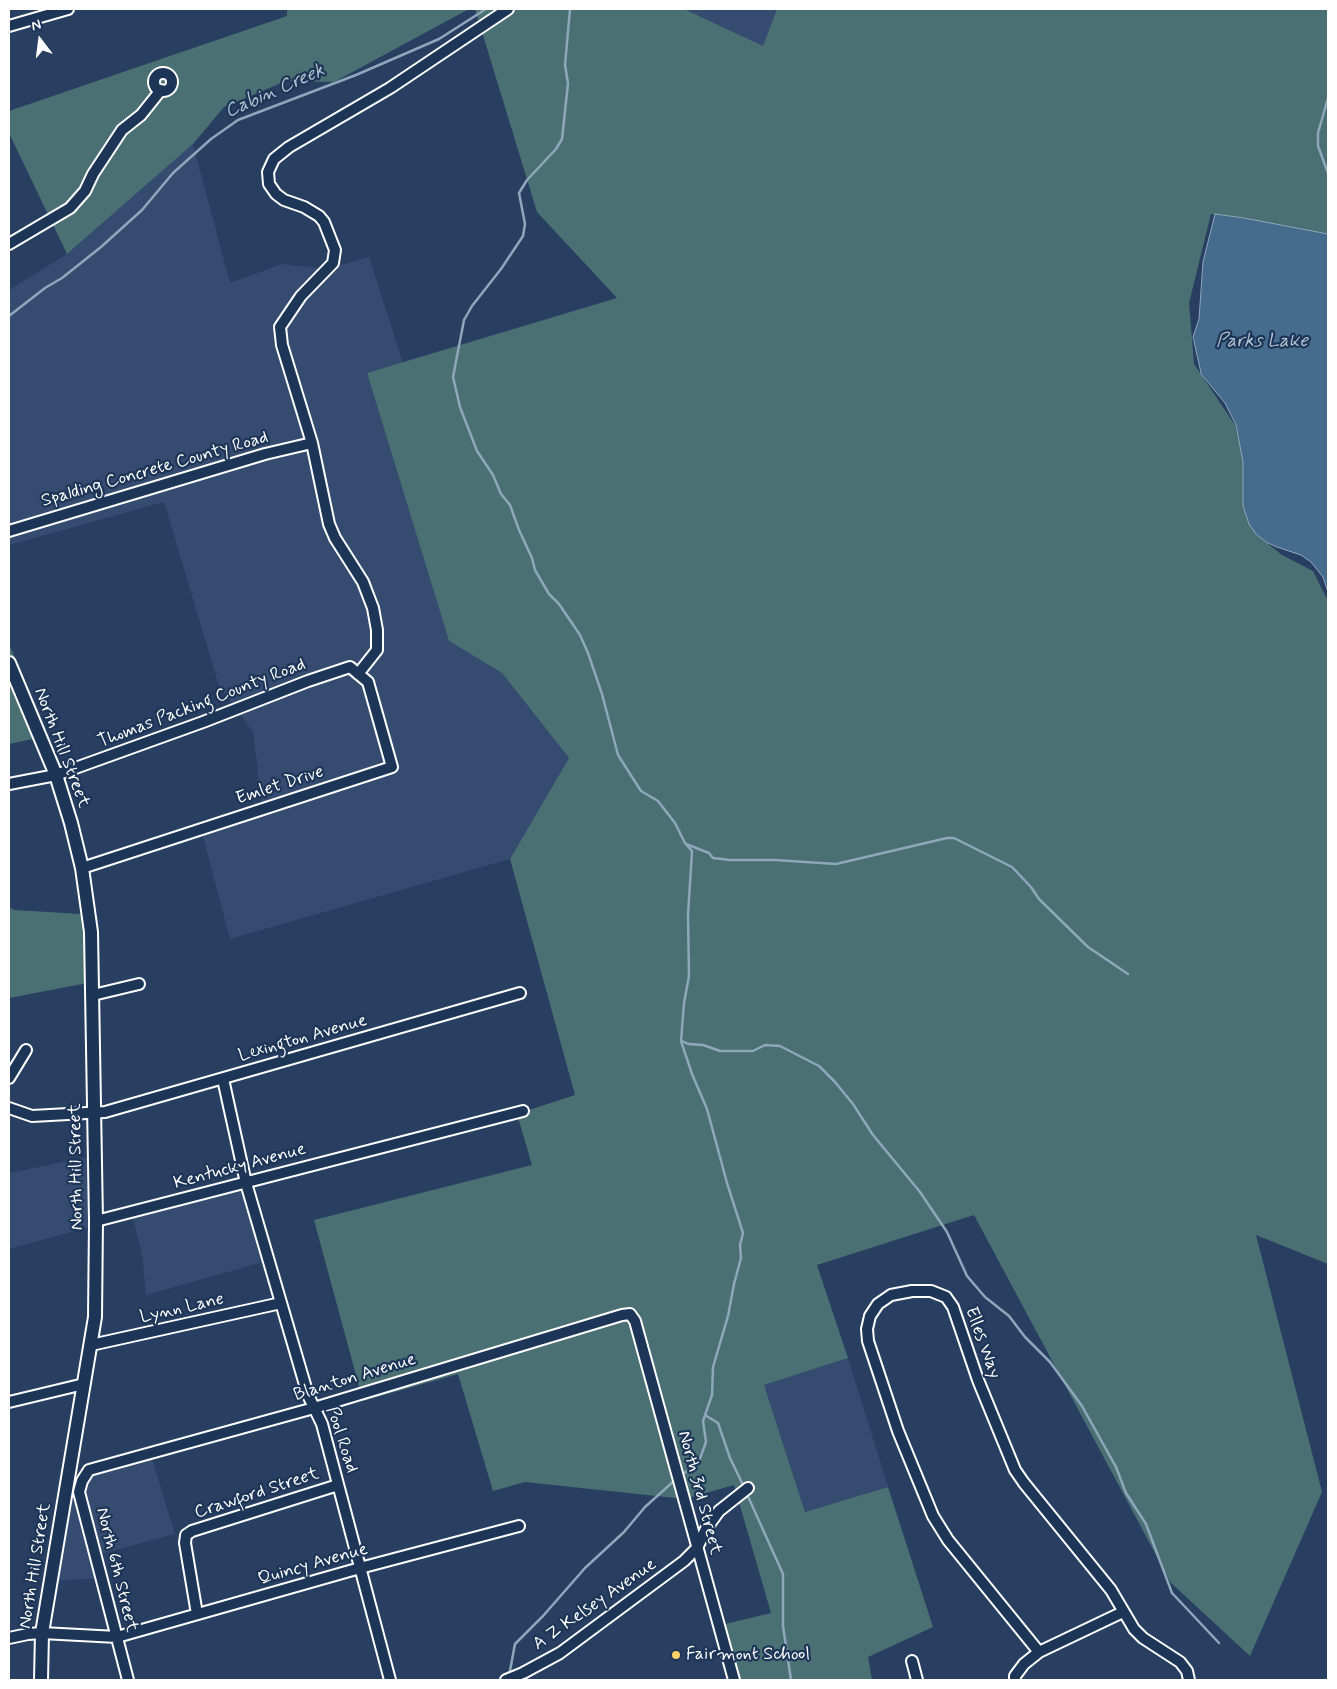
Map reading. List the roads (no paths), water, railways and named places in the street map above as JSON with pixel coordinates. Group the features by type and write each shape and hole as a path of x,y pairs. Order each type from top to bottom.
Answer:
{"street":[{"path":"9,26 68,9"},
{"path":"358,674 377,650 377,630 373,608 363,582 335,538 329,524 312,443 282,345 280,327 301,296 333,263 336,250 324,222 319,216 284,200 276,194 268,184 268,172 274,159 289,147 390,88 508,9"},
{"path":"9,244 70,208 85,191 93,174 122,130 141,115 160,90"},
{"name":"Spalding Concrete County Road","path":"9,531 256,457 312,443"},
{"name":"North Hill Street","path":"9,663 56,774 82,868 91,932 93,995 97,1290 95,1317 42,1633 41,1680"},
{"name":"Thomas Packing County Road","path":"56,774 350,667 358,674"},
{"name":"Emlet Drive","path":"82,868 392,767 368,682 358,674"},
{"path":"9,784 56,774"},
{"path":"93,995 139,984"},
{"name":"Lexington Avenue","path":"9,1108 32,1116 105,1112 520,994"},
{"path":"9,1078 26,1050"},
{"name":"Pool Road","path":"223,1079 246,1183 308,1395 322,1424 390,1680"},
{"name":"Kentucky Avenue","path":"96,1221 523,1111"},
{"name":"Elles Way","path":"1039,1652 948,1540 933,1516 898,1431 868,1341 867,1329 870,1316 878,1304 891,1295 912,1290 931,1291 946,1297 953,1307 978,1380 1015,1470 1105,1582 1134,1629 1180,1662 1187,1671 1189,1680"},
{"name":"Lynn Lane","path":"91,1345 281,1304"},
{"name":"Blanton Avenue","path":"89,1470 314,1408 630,1314"},
{"name":"North 3rd Street","path":"630,1314 635,1321 734,1680"},
{"path":"9,1402 84,1384"},
{"name":"North 6th Street","path":"89,1470 82,1481 79,1492 128,1680"},
{"name":"Crawford Street","path":"197,1614 184,1543 186,1535 192,1531 338,1485"},
{"path":"697,1548 706,1529 719,1511 748,1488"},
{"name":"Quincy Avenue","path":"117,1638 360,1568 519,1526"},
{"name":"A Z Kelsey Avenue","path":"506,1680 560,1653 684,1561 697,1548"},
{"path":"1015,1680 1015,1676 1024,1664 1039,1652 1123,1612"},
{"path":"9,1638 42,1633 117,1638"},
{"path":"912,1661 917,1680"}],"water":[{"name":"Parks Lake","path":"1215,214 1328,234 1328,592 1323,577 1311,562 1301,555 1266,542 1256,534 1249,524 1243,506 1243,462 1236,425 1225,403 1201,374 1193,337 1199,319 1203,262"}],"waterway":[{"name":"Cabin Creek","path":"9,316 101,247 142,210 173,173 211,139 238,120 356,75 439,39 486,9"},
{"path":"570,9 565,65 568,83 562,139 556,149 527,180 519,193 525,224 523,236 501,269 472,306 464,320 453,377 460,407 477,451 493,475 501,494 510,505 532,558 535,570 549,594 559,604 580,635 588,653 602,694 618,755 641,791 658,801 675,823 685,843 692,851 688,915 689,976 684,1003 681,1041 692,1074 707,1109 743,1233 740,1245 741,1258 728,1316 713,1367 712,1395 703,1421 706,1442 698,1464 681,1475"},
{"path":"1328,98 1318,133 1318,146 1328,173"},
{"path":"686,844 709,853 713,858 836,864 947,838 954,838 1012,867 1031,887 1039,899 1088,947 1128,974"},
{"path":"682,1041 720,1051 753,1051 765,1045 780,1046 819,1066 835,1082 853,1104 873,1135 920,1192 947,1232 967,1276 985,1297 1009,1316 1025,1337 1050,1362 1082,1406 1116,1467 1126,1493 1146,1524 1172,1593 1219,1643"},
{"path":"705,1415 718,1423 730,1458 744,1487"},
{"path":"509,1676 515,1644 543,1616 585,1568 624,1532 645,1507 675,1480"},
{"path":"746,1492 783,1574 783,1626 791,1680"}],"place":[{"name":"Fairmont School","path":"676,1655"}]}
